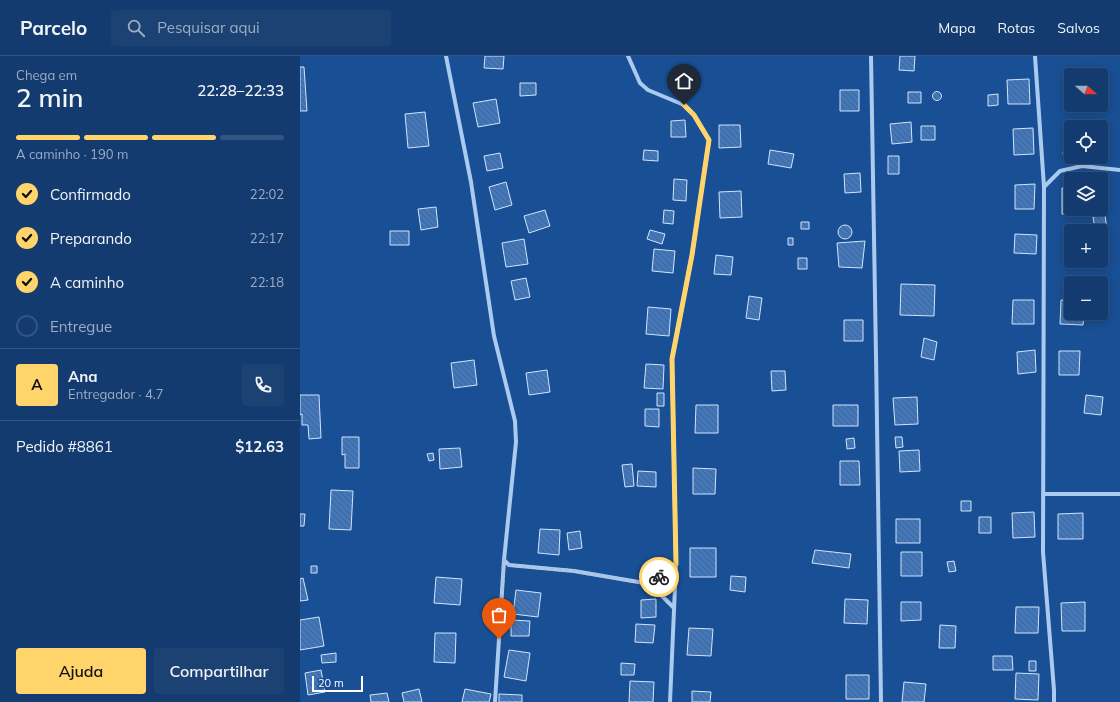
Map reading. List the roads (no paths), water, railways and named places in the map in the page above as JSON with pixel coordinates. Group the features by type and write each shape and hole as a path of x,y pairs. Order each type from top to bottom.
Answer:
{"street":[{"path":"446,56 471,182 494,336 515,421 516,442 504,560 495,702"},
{"path":"628,56 640,83 648,90 684,105 694,115 709,140 692,255 672,359 676,564 670,702"},
{"path":"871,56 881,702"},
{"path":"1035,56 1044,187 1043,552 1054,702"},
{"path":"1044,187 1060,171 1082,166 1120,170"},
{"path":"1043,494 1120,494"},
{"path":"504,560 509,565 574,571 650,584 674,608"},
{"path":"650,584 676,564"}]}
